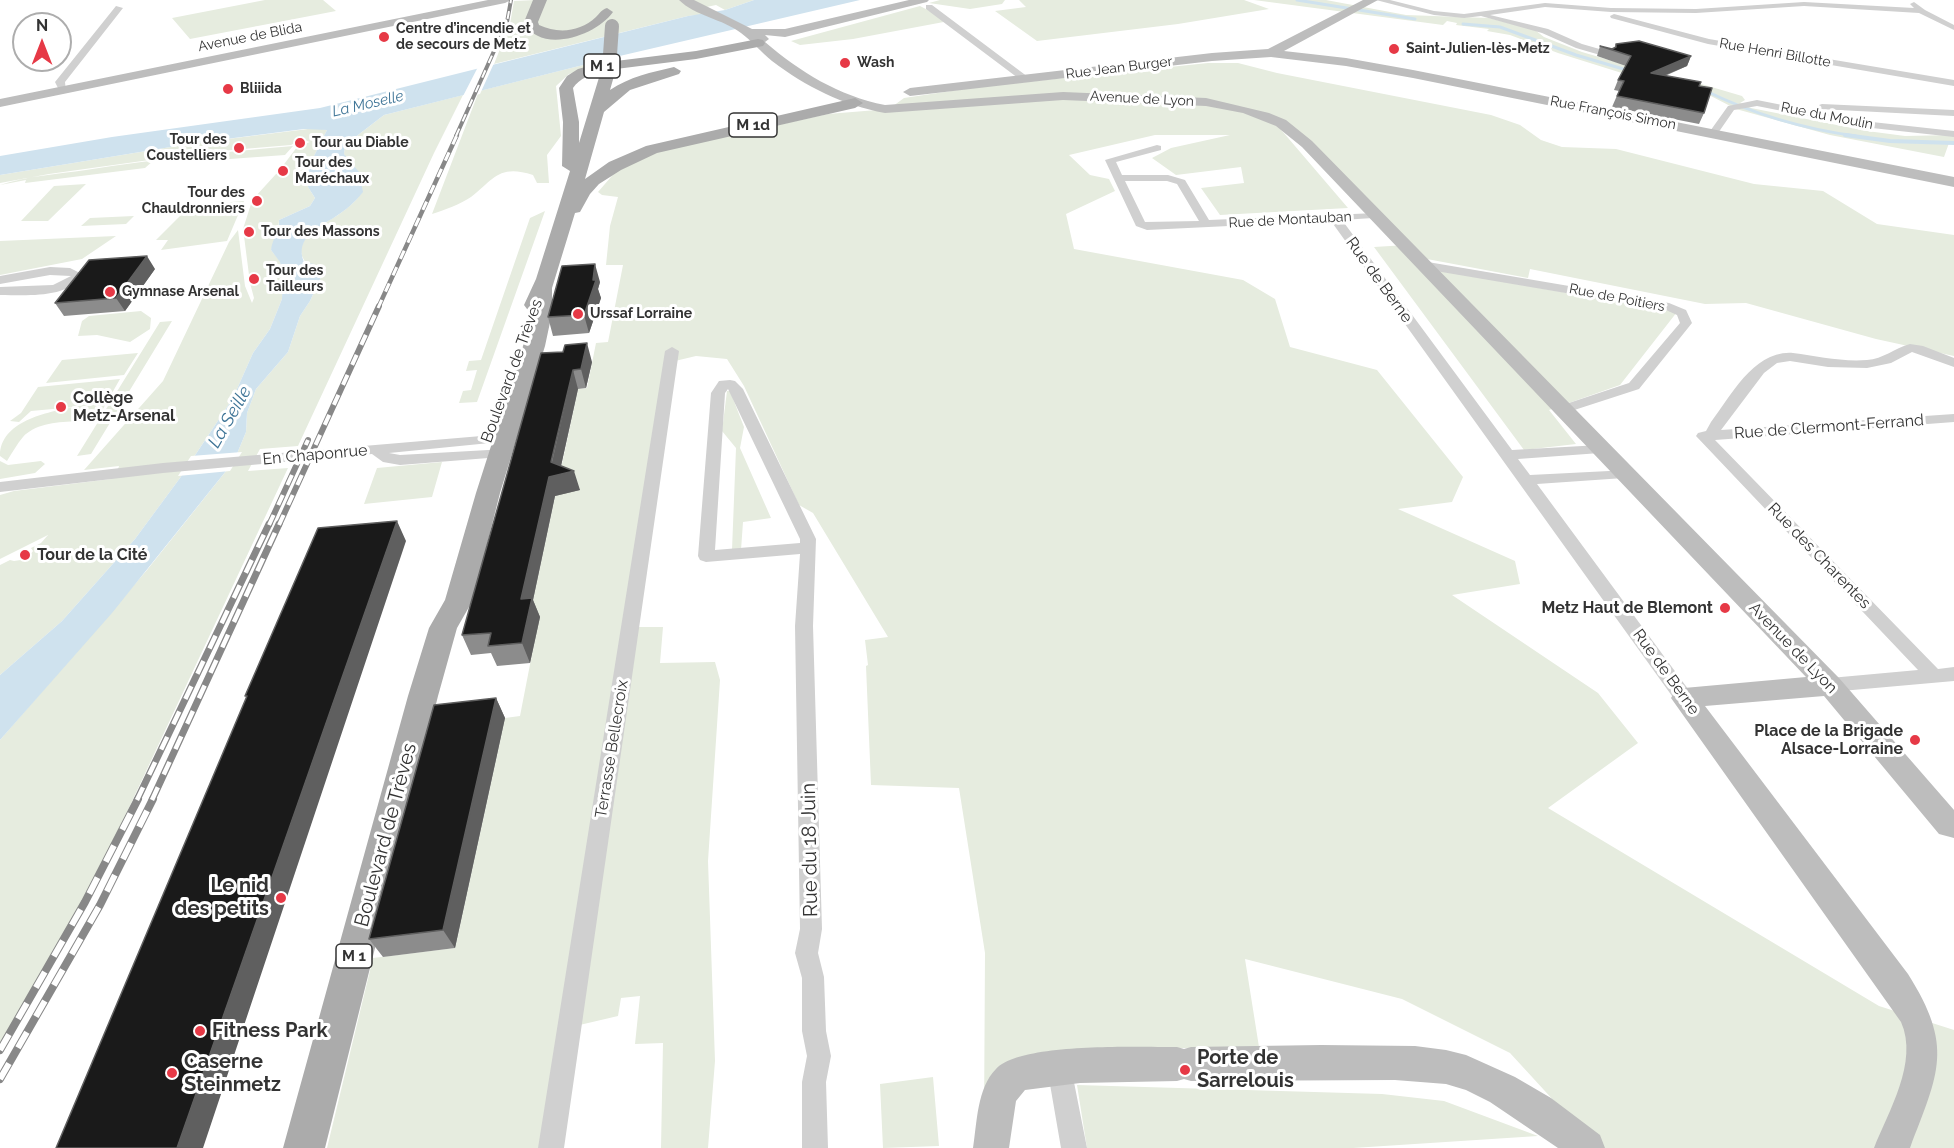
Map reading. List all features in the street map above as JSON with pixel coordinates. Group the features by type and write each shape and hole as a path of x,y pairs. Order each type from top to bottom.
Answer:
{"main road":[{"name":"Avenue de Blida","path":"0,103 505,0"},
{"name":"Avenue de Lyon","path":"685,0 704,5 885,109 1073,96 1185,101 1226,105 1264,116 1292,131 1830,685 1952,827"},
{"name":"Rue Jean Burger","path":"861,96 897,94 1212,57 1271,53 1368,2"},
{"path":"541,3 532,18 532,26 536,30 552,34 590,29 599,22 604,6"},
{"name":"M 1","path":"568,201 571,122 566,88 583,72 600,67 718,51 758,37 926,4"},
{"path":"597,109 609,69 612,26 604,6"},
{"name":"M 1","path":"559,239 568,201 597,109 616,90 758,37 872,14"},
{"name":"Rue François Simon","path":"1271,53 1357,64 1954,182"},
{"path":"897,94 900,105 907,108"},
{"name":"M 1d","path":"559,239 582,192 594,180 615,166 652,149 861,96"},
{"name":"Boulevard de Trèves","path":"306,1136 423,696 443,628 459,600 494,446 536,335 542,313 543,290 559,239"},
{"path":"1684,698 1830,685"},
{"name":"Rue de Berne","path":"1684,698 1915,1013 1923,1040 1921,1068 1892,1148"},
{"path":"991,1148 999,1097 1007,1082 1018,1073 1059,1068 1340,1062 1410,1064 1446,1068 1495,1085 1548,1118 1587,1148"}],"street":[{"path":"1380,0 1445,15 1497,12 1542,2 1599,10 1707,11 1804,4 1919,11 1954,28"},
{"path":"1495,0 1494,8 1497,12"},
{"path":"1911,0 1919,11"},
{"path":"926,4 1025,79"},
{"path":"63,90 60,82 119,8"},
{"name":"Rue Henri Billotte","path":"1599,10 1682,36 1954,83"},
{"path":"1482,14 1545,31 1579,46 1607,54"},
{"name":"Rue du Moulin","path":"1713,134 1731,108 1749,104 1785,107 1863,124 1954,134"},
{"path":"1785,107 1954,113"},
{"path":"1118,178 1110,160 1158,148"},
{"name":"Rue de Montauban","path":"1206,224 1181,182 1176,179 1118,178 1140,224 1147,227 1206,224 1373,215"},
{"name":"Rue de Berne","path":"1334,217 1684,698"},
{"name":"Rue de Poitiers","path":"1422,265 1669,307 1682,313 1686,323 1634,386 1562,410"},
{"path":"0,280 51,272 78,274 72,282 46,290 0,291"},
{"path":"1708,435 1759,370 1773,360 1790,357 1828,363 1867,364 1886,360 1910,348 1952,361"},
{"name":"Terrasse Bellecroix","path":"552,1148 672,351"},
{"name":"Rue du 18 Juin","path":"808,548 706,556 718,393 724,384 730,384 736,389 808,539 809,571 803,621 811,929 807,936 809,971 813,977 818,1074 814,1082 815,1148"},
{"name":"Rue de Clermont-Ferrand","path":"1708,435 1954,418"},
{"name":"Rue des Charentes","path":"1708,435 1934,676"},
{"name":"En Chaponrue","path":"0,487 164,468 376,450 388,459 400,460 494,446"},
{"path":"1508,455 1600,449"},
{"path":"1527,480 1624,473"},
{"path":"1830,685 1954,674"},
{"path":"1059,1068 1074,1148"}],"shaded area":[{"path":"265,0 323,0 336,11 190,39 172,18"},
{"path":"754,0 725,10 716,5 697,9 706,14 688,16 494,64 510,24 514,1"},
{"path":"940,0 1005,0 1002,4 970,9 929,3"},
{"path":"1019,0 1244,0 1269,9 1178,24 1037,41 995,11 1026,7"},
{"path":"1254,0 1326,0 1406,15 1489,18 1535,30 1544,37 1582,52 1677,80 1681,78 1742,96 1745,100 1740,103 1751,108 1867,131 1905,136 1954,135 1954,144 1949,143 1944,157 1830,135 1736,109 1707,94 1625,74 1510,35 1487,31 1489,29 1456,25 1457,23 1447,21 1443,25"},
{"path":"920,6 949,21 853,39 800,45 791,41"},
{"path":"611,58 609,62 569,74 556,86 561,136 547,155 549,183 537,183 533,175 522,172 505,172 492,179 467,200 432,214 479,91"},
{"path":"1208,63 1238,63 1277,73 1491,115 1520,125 1541,140 1562,147 1616,149 1754,184 1823,191 1877,224 1954,235 1954,356 1876,339 1746,303 1705,304 1530,269 1528,278 1411,256 1418,267 1677,312 1620,385 1549,410 1576,444 1524,450 1374,247 1407,245 1376,209 1277,125 1348,208 1220,215 1201,188 1244,183 1241,167 1176,175 1152,158 1171,148 1230,135 1155,135 1069,155 1090,175 1109,179 1115,191 1066,214 1074,249 1243,280 1275,299 1290,347 1377,370 1463,477 1452,502 1398,509 1515,561 1520,584 1452,595 1598,693 1638,743 1548,808 1879,1006 1954,1030 1954,1148 1602,1148 1589,1139 1510,1053 1402,999 1245,959 1259,1047 1105,1049 1050,1053 984,1122 985,953 959,788 871,785 866,666 868,665 865,640 888,637 813,513 799,505 744,386 727,359 696,356 675,361 638,627 663,627 660,663 715,662 720,680 708,861 715,1061 708,1148 661,1148 663,1043 635,1044 640,996 621,998 618,1016 571,1027 551,1148 327,1148 373,958 455,948 505,718 520,716 539,618 529,618 578,389 587,388 596,343 608,342 623,265 606,265 610,226 618,197 602,195 598,192 617,170 655,152 828,114 889,109 904,98 978,87"},
{"path":"463,95 298,446 260,449 248,471 288,468 83,906 0,1044 0,740 147,570 234,461 246,432 247,413 256,389 288,352 300,316 321,277 304,260 301,252 302,245 311,233 345,210 362,192 344,154 345,145 384,115"},
{"path":"316,128 327,130 305,174 308,187 315,198 310,206 279,220 278,232 271,250 280,261 283,274 282,299 270,329 253,353 233,398 180,478 135,539 62,621 0,675 0,565 10,560 27,559 33,551 31,548 41,543 48,535 0,559 0,495 14,491 111,479 117,473 119,466 84,470 163,381 229,242 238,230 245,286 252,303 254,298 250,283 260,277 249,275 244,236 254,230 243,229 251,204 262,200 255,197 276,174 288,170 282,167 297,147 310,142 301,139 291,145 243,149 239,147 232,150 177,154 171,157 0,183 0,175 195,143"},
{"path":"293,146 285,155 216,160 221,153 153,161 145,168 25,183 26,180 0,185 31,177 138,162 215,153"},
{"path":"86,184 48,221 21,221 54,186"},
{"path":"244,201 227,241 161,250 168,240 156,240 191,205"},
{"path":"545,211 477,402 459,403 463,391 471,390 477,370 466,371 469,361 481,360 530,218"},
{"path":"134,216 126,224 81,226 90,218"},
{"path":"116,236 82,259 0,275 0,241"},
{"path":"141,311 151,318 150,329 130,342 97,335 78,336 82,321 89,316"},
{"path":"172,321 91,454 77,456 160,322"},
{"path":"138,353 124,375 46,383 62,360"},
{"path":"120,379 95,423 57,422 38,427 23,437 7,461 0,456 2,444 16,426 39,415 75,407 31,411 19,422 10,421 21,413 38,387"},
{"path":"727,391 730,391 744,427 740,448 771,518 743,522 741,550 732,550 736,448 722,431"},
{"path":"0,461 8,465 41,461 45,464 35,473 0,479"},
{"path":"442,462 432,497 364,504 377,468"},
{"path":"933,1077 939,1146 883,1148 880,1084"},
{"path":"1077,1085 1382,1094 1444,1101 1538,1136 1353,1148 1087,1148"}],"water":[{"path":"754,0 860,0 611,58 384,115 345,145 344,154 359,172 363,192 347,209 310,234 302,246 304,262 314,264 321,277 300,316 288,352 256,389 247,413 246,432 234,461 112,613 0,740 0,675 62,621 135,539 180,478 233,398 253,353 270,329 282,299 283,274 280,262 271,250 279,220 310,206 315,198 308,187 305,174 327,130 304,129 195,143 0,175 0,156 112,137 320,108 688,16 725,10"}],"pier":[{"path":"495,61 480,94 462,98 479,65"},
{"path":"242,452 230,471 178,476 191,456"}],"building":[{"path":"1639,41 1691,56 1651,73 1701,82 1699,86 1712,88 1704,113 1617,96 1624,81 1618,80 1631,56 1600,46 1612,49 1616,47 1616,44"},
{"path":"147,256 116,298 55,303 89,260"},
{"path":"595,264 593,280 596,280 584,315 548,317 562,266"},
{"path":"587,343 581,369 573,370 551,462 574,471 549,477 521,599 532,598 522,643 488,646 491,633 462,635 541,353 563,352 565,345"},
{"path":"397,521 177,1148 56,1148 247,696 245,696 318,528"},
{"path":"496,698 443,930 369,939 434,705"}],"waterway":[{"path":"1297,0 1415,19"},
{"path":"1463,24 1500,27 1576,55 1630,71"},
{"path":"1706,91 1779,120 1856,136"},
{"path":"1845,135 1890,141 1954,143"}],"railway":[{"path":"456,136 507,22 511,0"},
{"path":"378,308 457,135"},
{"path":"279,525 379,306"},
{"path":"269,525 308,440"},
{"path":"137,800 269,524"},
{"path":"152,800 279,524"},
{"path":"0,1050 85,902 138,799"},
{"path":"0,1079 100,905 153,799"}],"place":[{"name":"Centre d’incendie et de secours de Metz","path":"384,37"},
{"name":"Saint-Julien-lès-Metz","path":"1394,49"},
{"name":"Wash","path":"845,63"},
{"name":"Bliiida","path":"228,89"},
{"name":"Tour au Diable","path":"300,143"},
{"name":"Tour des Coustelliers","path":"239,148"},
{"name":"Tour des Maréchaux","path":"283,171"},
{"name":"Tour des Chauldronniers","path":"257,201"},
{"name":"Tour des Massons","path":"249,232"},
{"name":"Tour des Tailleurs","path":"254,279"},
{"name":"Gymnase Arsenal","path":"110,292"},
{"name":"Urssaf Lorraine","path":"578,314"},
{"name":"Collège Metz-Arsenal","path":"61,407"},
{"name":"Tour de la Cité","path":"25,555"},
{"name":"Metz Haut de Blemont","path":"1725,608"},
{"name":"Place de la Brigade Alsace-Lorraine","path":"1915,740"},
{"name":"Le nid des petits","path":"281,898"},
{"name":"Fitness Park","path":"200,1031"},
{"name":"Porte de Sarrelouis","path":"1185,1070"},
{"name":"Caserne Steinmetz","path":"172,1073"}],"water label":[{"name":"La Moselle","path":"368,104"},
{"name":"La Seille","path":"230,417"}]}
